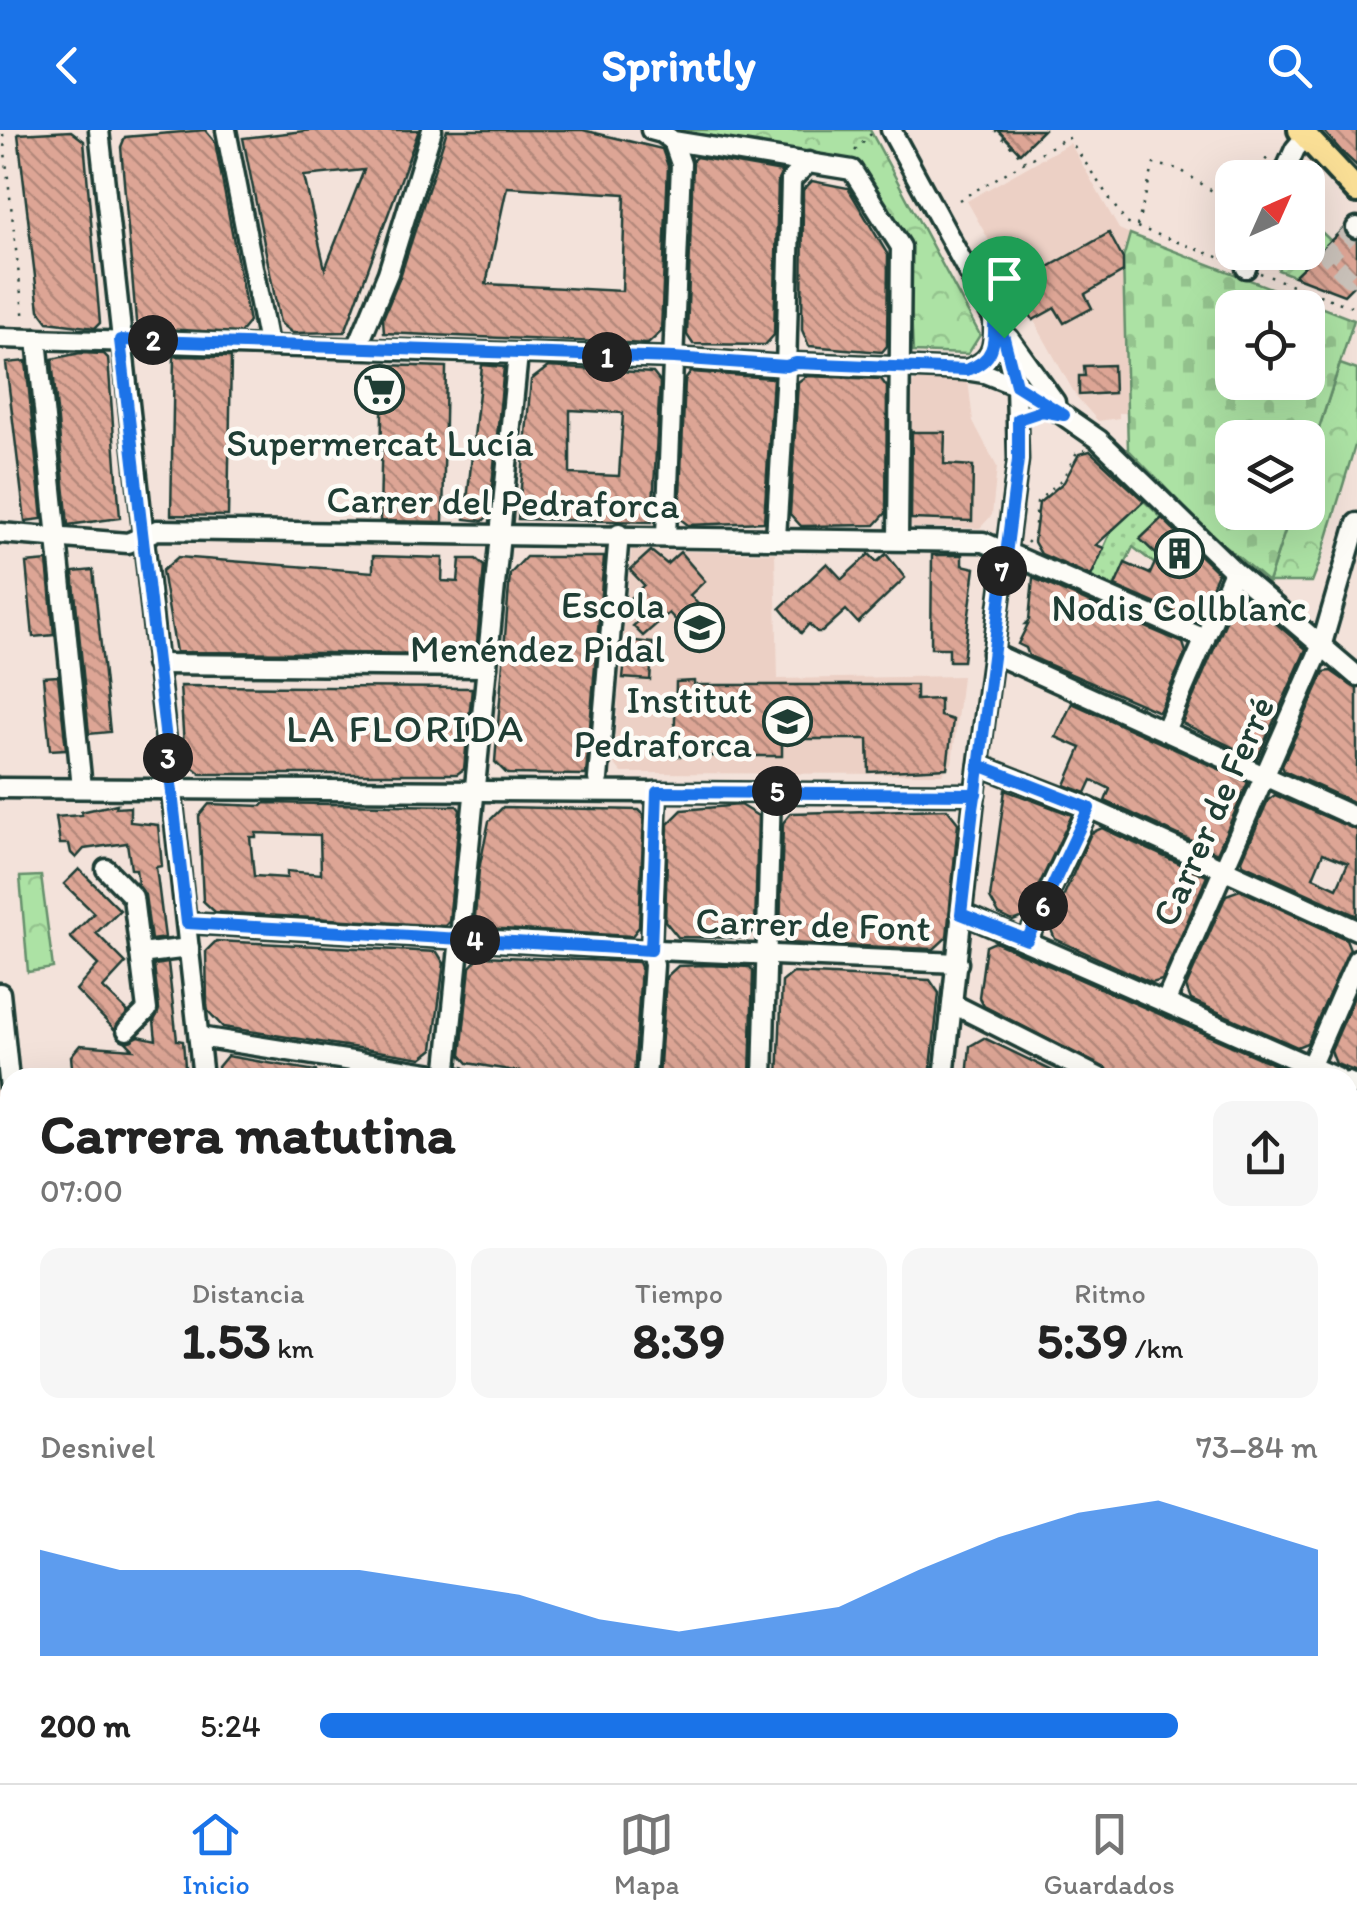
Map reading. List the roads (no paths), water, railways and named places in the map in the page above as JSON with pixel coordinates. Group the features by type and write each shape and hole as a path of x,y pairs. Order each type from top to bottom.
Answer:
{"main road":[{"path":"1303,133 1357,191"}],"street":[{"path":"99,130 202,1068"},
{"path":"226,130 268,344"},
{"path":"356,348 388,273 432,130"},
{"path":"651,130 662,132 673,141 682,164 666,536"},
{"path":"891,130 1004,338 1016,385 1018,419 1013,504 1004,553 945,1068"},
{"path":"1290,160 1303,133"},
{"path":"673,141 852,170 901,247 898,538"},
{"path":"776,538 791,180 808,162"},
{"path":"966,370 983,364 992,352 994,316"},
{"path":"994,316 1064,415"},
{"path":"31,333 82,788"},
{"path":"0,338 31,333 120,340 966,370 1016,385 1099,440 1234,571 1357,676"},
{"path":"451,1068 458,939 518,354"},
{"path":"1018,419 1042,411 1064,415"},
{"name":"Carrer de Ferré","path":"1166,1001 1321,647 1357,523"},
{"name":"Carrer del Pedraforca","path":"0,532 128,543 156,530 984,542 1205,639"},
{"path":"598,780 620,534"},
{"path":"1165,730 1234,571"},
{"path":"992,653 1357,818"},
{"path":"156,664 487,668"},
{"path":"979,765 1089,808 1357,930"},
{"path":"0,788 976,794"},
{"path":"763,1068 771,791"},
{"path":"647,1068 654,965 651,950 657,792"},
{"path":"1027,940 1089,808"},
{"path":"106,869 133,897 147,1010 128,1030"},
{"path":"961,914 1315,1068"},
{"name":"Carrer de Font","path":"187,923 958,963"},
{"path":"140,954 190,948"},
{"path":"1311,1066 1357,958"},
{"path":"0,993 8,1068"},
{"path":"953,1004 1080,1068"},
{"path":"199,1037 394,1068"}],"tunnel":[{"path":"1356,228 1328,256 1349,278 1357,270"}],"place":[{"name":"Supermercat Lucía","path":"380,389"},
{"name":"Nodis Collblanc","path":"1179,554"},
{"name":"Escola Menéndez Pidal","path":"700,627"},
{"name":"Institut Pedraforca","path":"787,722"}],"district":[{"name":"LA FLORIDA","path":"406,728"}]}
